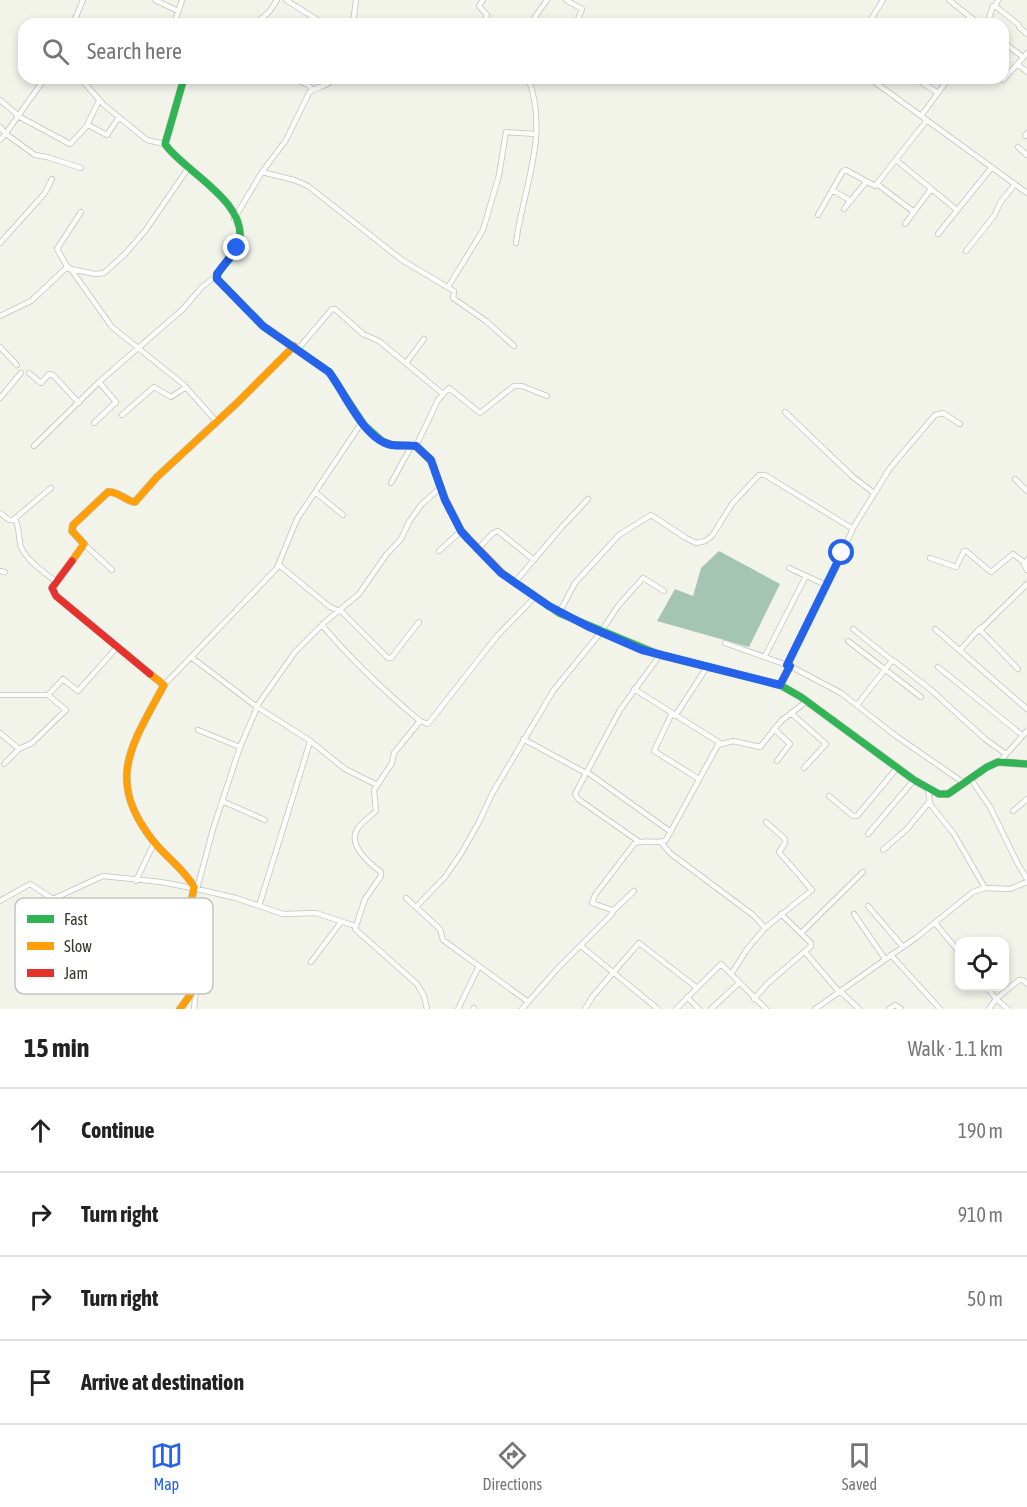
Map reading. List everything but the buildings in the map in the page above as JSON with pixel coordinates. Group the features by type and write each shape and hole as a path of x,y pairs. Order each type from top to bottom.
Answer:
{"street":[{"path":"76,18 83,0"},
{"path":"154,0 178,11"},
{"path":"176,18 182,0"},
{"path":"262,18 277,0"},
{"path":"286,0 314,18"},
{"path":"354,18 356,0"},
{"path":"483,0 479,6 487,15 486,18"},
{"path":"535,18 547,0"},
{"path":"566,0 582,9 578,18"},
{"path":"872,18 883,0"},
{"path":"949,0 972,18"},
{"path":"998,0 995,6 1027,34"},
{"path":"989,18 993,6"},
{"path":"1009,46 1025,55 1009,73"},
{"path":"1017,64 1027,72"},
{"path":"0,140 41,84"},
{"path":"34,446 99,382 183,309 206,283 216,276 239,243 240,235 234,219 220,194 165,144 147,140 99,101 85,84"},
{"path":"165,144 182,84"},
{"path":"306,84 312,89"},
{"path":"312,89 326,87 329,84"},
{"path":"516,243 520,213 533,167 536,134 534,102 530,84"},
{"path":"877,84 1027,193"},
{"path":"924,84 938,93"},
{"path":"921,116 945,84"},
{"path":"234,219 262,172 286,141 312,89"},
{"path":"0,100 18,116 70,144 88,125 99,101"},
{"path":"88,125 107,135 119,117"},
{"path":"818,215 845,170 875,186 927,120"},
{"path":"0,127 35,155 81,168"},
{"path":"448,287 483,230 499,175 505,133 507,131 536,134"},
{"path":"1018,147 1027,154"},
{"path":"896,160 957,210"},
{"path":"0,316 31,301 54,278 68,268 95,274 104,273 145,231 189,167"},
{"path":"938,234 992,167"},
{"path":"262,172 298,181 308,186 402,260 454,291 453,298 486,321 514,346"},
{"path":"0,243 45,193 52,179"},
{"path":"844,209 866,182"},
{"path":"1022,189 1027,183"},
{"path":"877,184 914,212"},
{"path":"966,251 994,216 1002,200 1015,184"},
{"path":"904,224 931,189"},
{"path":"832,190 851,201"},
{"path":"81,212 57,249 68,268 112,327 186,387 216,422"},
{"path":"216,276 235,299 263,326 329,372 348,405 376,436 388,444 414,445 431,460 461,531 495,568 559,613 660,655 780,685 807,701 914,780 928,789 946,795 991,764 1000,761 1027,764"},
{"path":"112,570 84,544 72,531 72,527 106,493 113,491 128,501 135,502 162,471 296,348 333,308 363,334 379,341 443,394"},
{"path":"406,363 424,339"},
{"path":"0,347 17,365"},
{"path":"0,398 21,373"},
{"path":"29,373 41,383 51,374 79,403"},
{"path":"94,423 116,402 99,382"},
{"path":"391,483 443,394 450,388 480,413 514,386 522,386 547,396"},
{"path":"122,415 154,387 172,397 186,387"},
{"path":"786,412 853,477 873,493"},
{"path":"780,685 853,528 873,493 902,452 935,415 939,412 943,413 960,424"},
{"path":"196,889 154,843 140,825 133,810 125,773 135,739 164,686 279,565 293,527 362,422"},
{"path":"559,613 575,583 619,535 651,515 696,543 705,541 712,536 734,501 762,474 853,528"},
{"path":"1015,479 1027,491"},
{"path":"194,898 222,801 240,747 257,707 295,652 322,625 359,594 386,555 401,539 421,506 441,487"},
{"path":"0,513 9,520 15,519 51,489"},
{"path":"315,492 343,515"},
{"path":"515,582 588,499"},
{"path":"15,519 24,552 55,581"},
{"path":"439,551 461,531"},
{"path":"477,550 493,533 498,531 534,560"},
{"path":"84,544 55,581 52,588 56,596 164,686"},
{"path":"930,558 956,567 965,550 991,572 1012,554 1026,561 1027,570"},
{"path":"279,565 330,607 339,611 388,658 391,658 419,622"},
{"path":"789,568 826,585"},
{"path":"765,656 806,576"},
{"path":"416,907 445,877 462,852 523,739 553,691 601,632 618,606 643,578 664,591"},
{"path":"960,650 1027,584"},
{"path":"322,625 363,672 420,721 430,723 497,636 535,597"},
{"path":"981,628 981,632 1018,669"},
{"path":"853,629 930,689 1006,754"},
{"path":"935,629 1027,709"},
{"path":"848,641 921,696"},
{"path":"725,643 765,656 841,693 896,736 967,781 990,807 1027,880 1010,889 985,888 973,892 903,947 815,1009"},
{"path":"48,695 63,679 78,691 118,646"},
{"path":"660,655 634,689 601,742 576,791 576,796 638,841 661,842 666,840 671,832 720,743"},
{"path":"191,657 257,707 309,740 345,769 377,785"},
{"path":"857,705 893,661"},
{"path":"699,779 654,751 674,715 707,667"},
{"path":"938,667 1022,735"},
{"path":"634,689 720,743 733,741 759,748 774,729 807,701"},
{"path":"0,695 48,695 66,710 32,743 19,749 4,764"},
{"path":"791,713 826,744 804,768"},
{"path":"420,721 394,753 392,763 373,792 376,811 358,829 355,839 357,848 381,872 381,876 364,899 355,926 358,933 417,984 424,996 427,1009"},
{"path":"774,729 790,744 777,761"},
{"path":"198,730 240,747"},
{"path":"1000,761 1027,730"},
{"path":"0,733 19,749"},
{"path":"523,739 587,773 671,832"},
{"path":"259,906 309,740"},
{"path":"829,796 853,816 857,816 897,768"},
{"path":"868,834 914,780"},
{"path":"928,789 929,802 954,834 985,888"},
{"path":"1013,811 1027,799"},
{"path":"222,801 265,820"},
{"path":"884,850 907,829 929,802"},
{"path":"731,974 765,928 812,889 778,852 786,840 766,822"},
{"path":"613,911 593,904 592,900 638,841"},
{"path":"661,842 670,854 753,915 765,928"},
{"path":"136,880 154,843"},
{"path":"801,933 863,872"},
{"path":"55,898 106,875 196,889 282,914 316,914 355,926"},
{"path":"0,901 28,885 32,885 52,898"},
{"path":"522,1009 527,1001 634,891"},
{"path":"406,898 441,930 443,939 527,1001"},
{"path":"868,906 903,947"},
{"path":"754,999 811,944 781,914"},
{"path":"854,914 885,959"},
{"path":"311,962 341,922"},
{"path":"935,923 955,947"},
{"path":"585,1009 592,997 639,943 696,987"},
{"path":"581,946 658,1009"},
{"path":"805,952 859,1009"},
{"path":"891,955 940,1009"},
{"path":"676,1009 719,965 723,965 766,1009"},
{"path":"458,1009 479,966"},
{"path":"989,1009 996,999 1019,980 1027,984"},
{"path":"711,1009 739,983"},
{"path":"989,991 1008,1009"},
{"path":"180,1009 192,994"},
{"path":"194,1009 196,994"},
{"path":"687,997 699,1009"},
{"path":"824,1004 828,1009"},
{"path":"889,1009 895,1005 901,1009"}],"shaded area":[{"path":"719,551 780,584 749,647 657,621 675,589 693,596 701,568"}],"traffic: fast":[{"path":"182,84 165,144 225,201 235,214 240,229 237,249 216,278 263,326 329,372 364,425 382,441 391,445"},
{"path":"503,574 559,613 660,655 780,685 801,697 914,780 939,794 948,794 998,762 1027,764"}],"traffic: slow":[{"path":"72,561 84,544 72,531 73,525 108,492 135,502 157,477 237,403 294,346"},
{"path":"391,445 416,446 431,461 445,499 461,531 503,574"},
{"path":"150,674 164,685 142,726 128,763 127,781 130,800 139,820 154,842 194,887 192,898"},
{"path":"180,1009 191,994"}],"traffic: jam":[{"path":"72,561 52,588 56,596 150,674"}],"route":[{"path":"237,248 217,274 217,279 263,326 329,372 348,405 376,436 390,445 416,446 428,456 445,500 461,531 495,568 559,613 642,650 780,685 790,666 787,665 842,553"}]}
